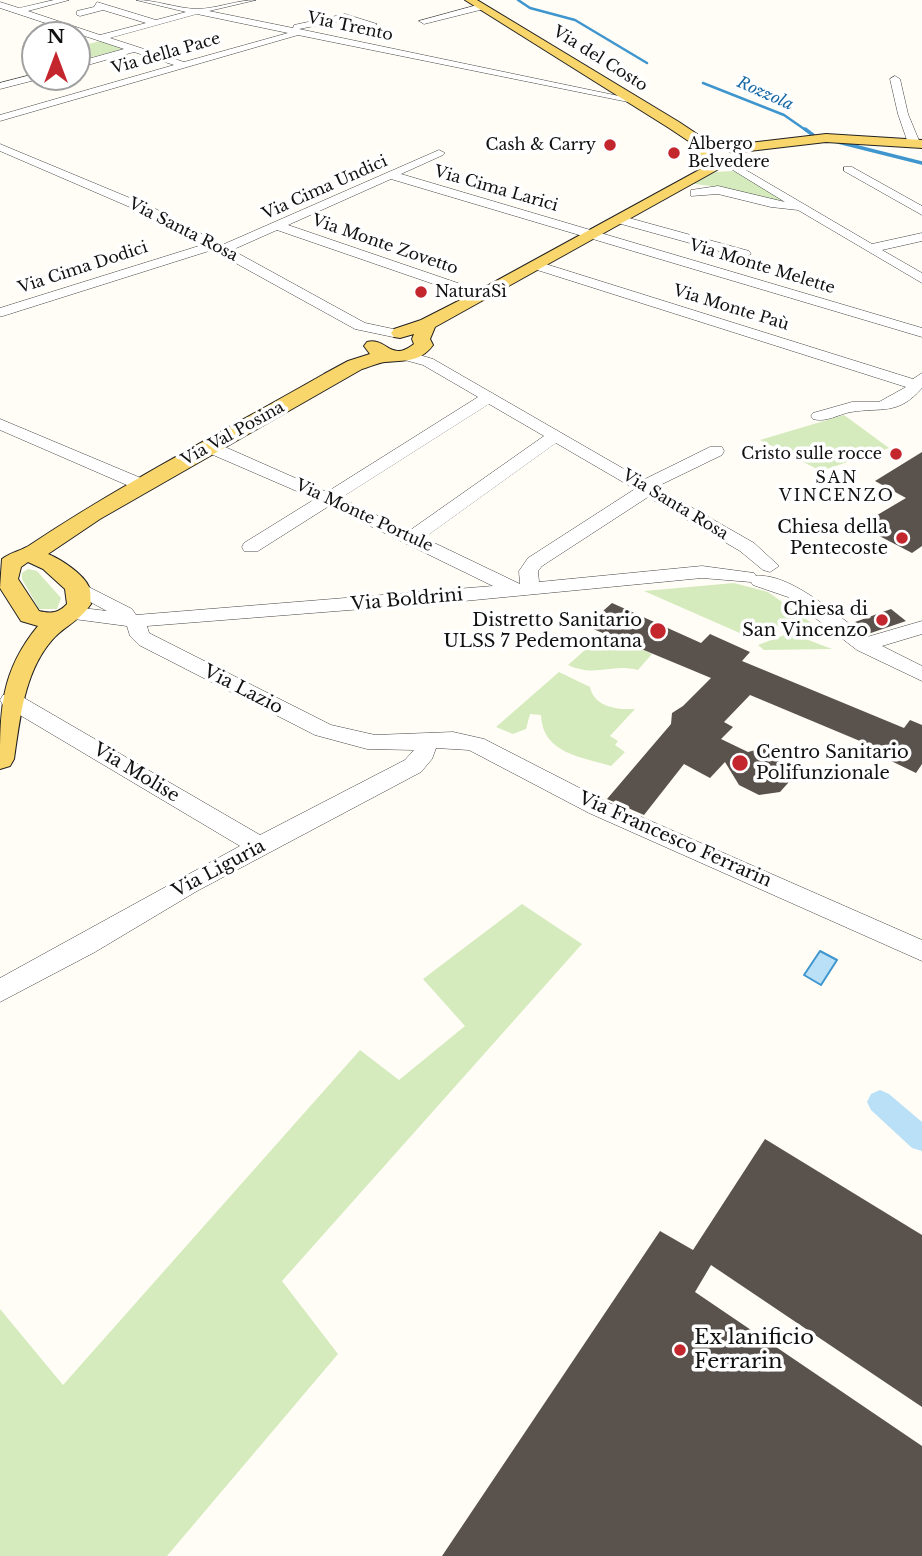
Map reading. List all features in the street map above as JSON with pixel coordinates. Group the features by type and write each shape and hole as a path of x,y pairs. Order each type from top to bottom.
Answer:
{"main road":[{"name":"Via del Costo","path":"476,3 725,156"},
{"name":"Via Val Posina","path":"18,556 355,365 405,347 482,296 725,156 768,146 826,138 918,144"},
{"name":"Via Val Posina","path":"397,333 381,337 405,347"},
{"path":"397,333 405,347"},
{"name":"Via Val Posina","path":"58,569 59,558 66,544 111,504"},
{"path":"0,759 14,649 10,590 6,573 18,556 58,569 77,587 80,596 67,616 44,632 29,652 9,703"},
{"path":"10,590 30,616 43,621 67,616"}],"street":[{"path":"0,5 14,0"},
{"path":"18,11 65,0"},
{"name":"Via Trento","path":"140,0 633,100"},
{"path":"156,3 168,0"},
{"path":"99,38 252,0"},
{"path":"424,21 476,3"},
{"path":"0,5 44,21"},
{"path":"80,13 100,6 156,23"},
{"path":"288,30 345,17 372,24"},
{"name":"Via della Pace","path":"0,118 300,33"},
{"path":"91,36 184,65"},
{"path":"91,61 134,50"},
{"path":"895,79 903,114 918,144"},
{"path":"1,86 21,81"},
{"name":"Via Trento","path":"553,84 610,87"},
{"name":"Via Trento","path":"592,93 610,87"},
{"name":"Via Santa Rosa","path":"0,147 150,211 360,326 405,347 757,554 759,572"},
{"path":"0,157 14,153"},
{"name":"Via Cima Undici","path":"218,248 277,226 439,153"},
{"name":"Via del Costo","path":"725,156 752,176 922,279"},
{"path":"848,169 922,211"},
{"path":"695,175 724,170 752,176"},
{"name":"Via Cima Larici","path":"391,175 592,234"},
{"name":"Via del Costo","path":"695,193 715,189 778,206 802,206"},
{"path":"618,219 744,254"},
{"name":"Via Monte Zovetto","path":"277,226 482,296"},
{"name":"Via Monte Melette","path":"592,234 922,333"},
{"path":"871,248 922,237"},
{"name":"Via Cima Dodici","path":"3,312 218,248"},
{"name":"Via Monte Paù","path":"536,265 917,390"},
{"name":"Via Santa Rosa","path":"360,326 397,333"},
{"path":"819,416 852,407 882,407 917,390"},
{"path":"251,547 489,397"},
{"path":"0,424 142,485"},
{"path":"412,538 557,435"},
{"name":"Via Monte Portule","path":"210,447 523,589"},
{"path":"523,589 528,571 535,562 646,488 716,451"},
{"name":"Via Boldrini","path":"138,629 702,572 759,572"},
{"path":"759,572 795,593 864,645 922,674"},
{"path":"77,587 138,629"},
{"name":"Via Lazio","path":"67,616 138,629 323,730 384,744 426,740"},
{"path":"864,645 922,626"},
{"name":"Via Molise","path":"9,703 261,847"},
{"name":"Via Liguria","path":"0,991 86,945 188,884 413,766 424,754 426,740"},
{"name":"Via Francesco Ferrarin","path":"426,740 465,740 476,744 597,807 922,951"}],"green space":[{"path":"100,41 123,49 91,57 91,43"},
{"path":"716,172 738,172 790,202 776,203 688,183"},
{"path":"844,415 889,448 821,471 760,440"},
{"path":"28,569 37,571 61,598 57,609 39,609 22,579 22,573"},
{"path":"734,583 768,592 813,624 805,630 785,624 742,634 644,591"},
{"path":"790,633 832,649 764,650 758,645"},
{"path":"611,636 652,654 638,670 587,670 568,665 585,650"},
{"path":"559,672 590,687 596,699 607,706 635,709 610,736 618,741 615,745 625,752 611,766 576,756 556,745 548,738 543,728 541,715 530,714 526,729 513,734 496,727"},
{"path":"522,904 582,944 282,1281 338,1354 167,1556 0,1556 0,1309 63,1385 360,1050 399,1080 465,1026 423,979"}],"water":[{"path":"820,951 837,960 821,985 804,975"}],"building":[{"path":"922,452 922,546 912,553 866,529 870,527 862,524 906,498 875,481"},
{"path":"612,603 701,643 710,634 750,652 742,661 904,728 910,720 922,725 922,764 916,773 887,759 891,754 750,695 724,722 733,727 721,739 748,752 763,748 787,757 797,773 780,792 759,795 739,785 725,762 710,778 684,764 644,815 607,799 671,724 672,713 683,706 711,678 586,626"},
{"name":"Chiesa di San Vincenzo","path":"891,609 906,621 868,634 855,622"},
{"name":"Ex lanificio Ferrarin","path":"765,1139 922,1235 922,1407 711,1265 695,1292 922,1446 922,1556 442,1556 660,1231 693,1250"}],"waterway":[{"name":"Rozzola","path":"518,0 530,8 575,20 647,63"},
{"name":"Rozzola","path":"703,83 784,115 807,131"},
{"name":"Rozzola","path":"805,129 813,135"},
{"name":"Rozzola","path":"838,142 922,163"},
{"path":"880,1102 922,1139"}],"place":[{"name":"Cash & Carry","path":"610,145"},
{"name":"Albergo Belvedere","path":"674,153"},
{"name":"NaturaSì","path":"421,292"},
{"name":"Cristo sulle rocce","path":"896,454"},
{"name":"Chiesa della Pentecoste","path":"902,538"},
{"name":"Chiesa di San Vincenzo","path":"882,620"},
{"name":"Distretto Sanitario ULSS 7 Pedemontana","path":"658,631"},
{"name":"Centro Sanitario Polifunzionale","path":"740,763"},
{"name":"Ex lanificio Ferrarin","path":"680,1350"}],"district":[{"name":"SAN VINCENZO","path":"837,487"}]}
